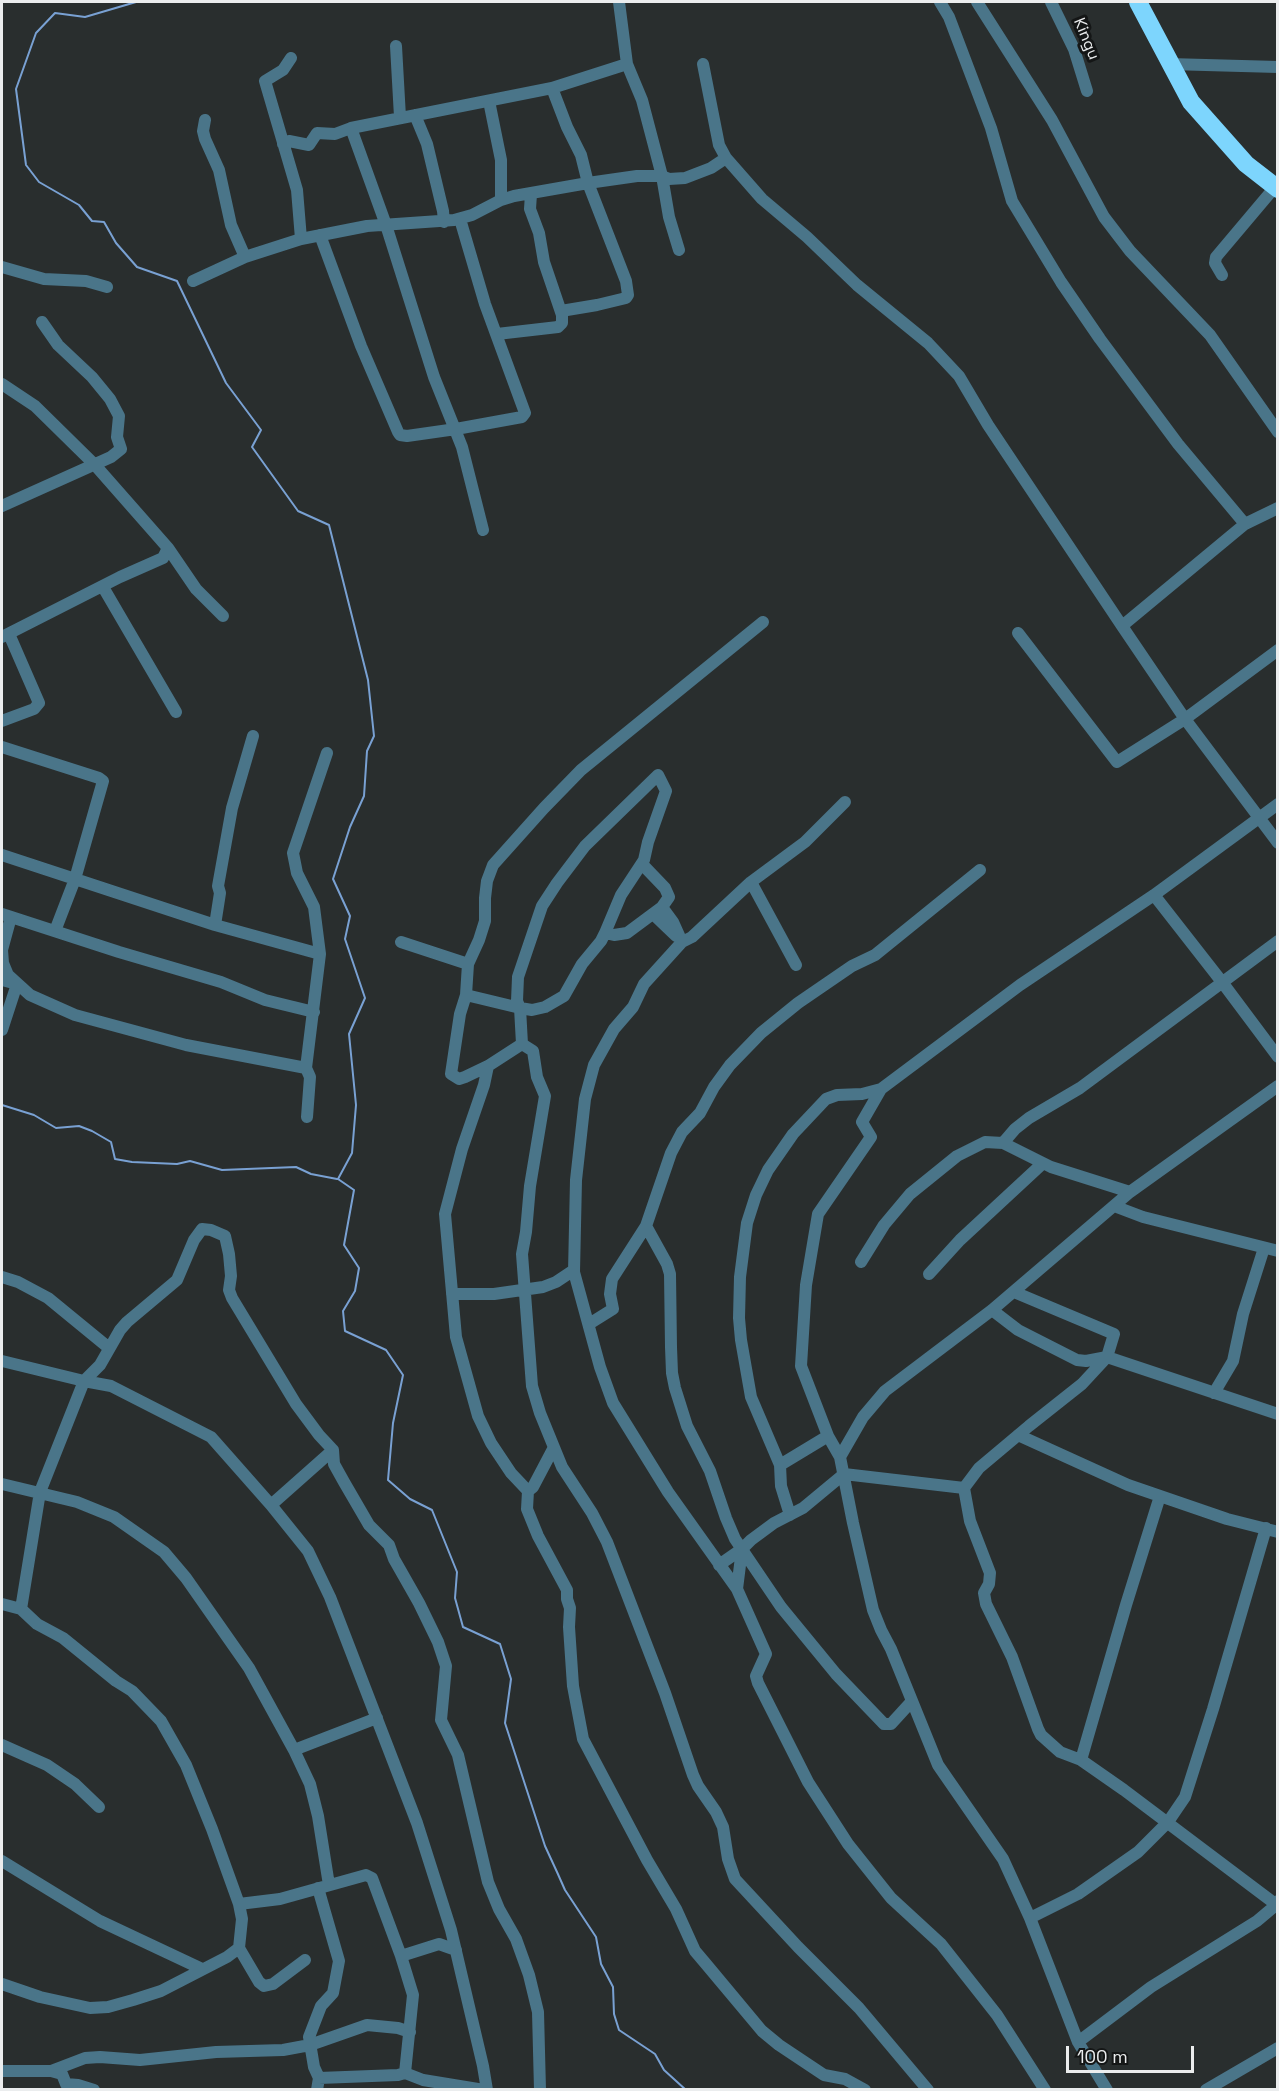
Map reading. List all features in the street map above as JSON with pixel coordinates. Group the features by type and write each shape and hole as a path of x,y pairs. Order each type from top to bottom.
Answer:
{"highway":[{"path":"1138,2 1191,102 1246,164 1276,188"}],"street":[{"path":"619,2 627,64 642,100 662,176 669,217 679,250"},
{"path":"940,2 949,17 991,128 1012,201 1061,282 1100,339 1179,444 1245,524"},
{"path":"977,2 1052,120 1104,217 1130,252 1210,335 1278,432"},
{"name":"Kingu","path":"1051,2 1074,49 1087,91"},
{"path":"396,46 400,117"},
{"path":"291,58 283,70 265,81 297,190 301,239"},
{"path":"284,144 290,141 309,145 317,133 335,134 400,117 552,88 627,64"},
{"path":"703,64 719,145 726,158 762,199 807,237 857,285 928,343 959,376 988,425 1185,719 1278,843"},
{"path":"1169,64 1278,68"},
{"path":"552,88 581,155 588,183 626,281 628,295 626,298 597,305 561,311"},
{"path":"489,101 501,160 501,200"},
{"path":"415,115 427,144 444,222"},
{"path":"205,120 203,131 205,139 219,170 231,225 245,257"},
{"path":"351,128 386,225 434,377 462,447 483,530"},
{"path":"193,281 245,257 301,239 367,226 460,219 501,200 588,183 637,176 662,176 669,179 698,174 726,158"},
{"path":"1222,275 1215,263 1216,257 1276,188"},
{"path":"497,334 558,327 562,323 561,311 544,262 539,232 533,221 530,206 531,194"},
{"path":"320,235 361,346 398,432 404,436 522,417 525,413 485,304 460,219"},
{"path":"2,267 44,279 86,281 107,286"},
{"path":"2,506 111,458 121,449 117,437 119,416 99,384 58,345 42,322"},
{"path":"2,384 35,406 94,465 168,548 196,590 222,616"},
{"path":"1122,626 1245,524 1278,508"},
{"path":"2,721 34,709 39,703 5,635 163,558 168,548"},
{"path":"103,586 176,712"},
{"path":"522,1044 489,1066 459,1079 451,1074 458,1025 466,995 468,964 485,921 487,881 494,865 581,770 763,622"},
{"path":"1017,633 1117,762 1185,719 1278,650"},
{"path":"214,925 220,893 218,886 232,808 253,736"},
{"path":"2,747 103,781 75,879 55,931"},
{"path":"307,1117 310,1077 306,1068 320,954 314,907 297,873 293,853 327,753"},
{"path":"466,995 520,1008 532,1010 545,1007 564,996 582,964 604,933 621,895 645,860 648,842 666,791 657,776 585,846 542,906 518,977 517,1001 520,1008 522,1044"},
{"path":"845,802 805,842 751,882 692,937 682,942 644,984 633,1007 617,1025 594,1065 585,1099 576,1180 574,1270 600,1367 613,1403 668,1492 737,1588 766,1654 756,1676 758,1683 808,1782 848,1844 891,1898 941,1944 997,2016 1045,2090"},
{"path":"790,1515 781,1486 780,1465 751,1397 739,1318 740,1276 747,1223 768,1170 793,1134 826,1099 837,1095 862,1094 881,1089 1020,985 1154,895 1278,804"},
{"path":"2,855 214,925 320,954"},
{"path":"604,933 614,935 627,933 657,911 669,897 666,888 642,864"},
{"path":"589,1324 613,1309 610,1294 612,1279 646,1226 676,1141 700,1113 714,1087 730,1065 761,1033 798,1003 852,966 874,956 980,870"},
{"path":"751,882 796,965"},
{"path":"1154,895 1278,1057"},
{"path":"657,911 682,942"},
{"path":"306,1068 186,1045 75,1015 30,995 5,969 2,950 6,915 221,982 265,1000 314,1012"},
{"path":"1003,1143 1015,1128 1080,1088 1278,940"},
{"path":"401,942 468,964"},
{"path":"2,980 17,984"},
{"path":"2,1030 17,984"},
{"path":"522,1044 533,1051 537,1077 545,1096 530,1186 522,1254 532,1386 545,1431 562,1467 592,1513 607,1542 673,1714 693,1775 723,1827 728,1859 735,1880 859,2008 928,2090"},
{"path":"489,1066 462,1149 445,1214 452,1294 456,1337 478,1416 491,1443 528,1491"},
{"path":"840,1457 863,1417 885,1391 992,1310 1130,1192 1278,1086"},
{"path":"881,1089 862,1122 871,1137 818,1214 806,1285 801,1366 828,1436 840,1457 873,1610 938,1765 996,1848 1030,1918 1078,2042 1107,2090"},
{"path":"861,1262 884,1225 910,1194 970,1148 985,1142 1003,1143 1042,1164 1130,1192"},
{"path":"929,1274 960,1240 1042,1164"},
{"path":"1114,1206 1143,1217 1278,1251"},
{"path":"646,1226 667,1264 670,1275 672,1373 675,1388 687,1426 710,1471 726,1518 742,1549 781,1607 836,1674 884,1724 891,1724 912,1701"},
{"path":"21,1609 40,1492 84,1381 100,1365 127,1322 177,1280 194,1240 202,1229 225,1236 231,1276 229,1290 232,1298 301,1411 318,1435 333,1450 334,1464 369,1526 389,1545 442,1654 446,1674 441,1720 458,1755 488,1882 499,1909 516,1939 529,1975 538,2012 540,2090"},
{"path":"1214,1393 1233,1360 1243,1314 1264,1248"},
{"path":"452,1294 494,1294 524,1290 556,1282 574,1270"},
{"path":"2,1277 18,1282 48,1298 109,1348"},
{"path":"1014,1292 1114,1334 1107,1357 1082,1384 979,1468 964,1488 970,1521 990,1574 989,1584 984,1593 986,1604 1012,1657 1041,1736 1060,1752 1081,1760 1277,1904 1238,1933 1151,1987 1078,2042"},
{"path":"992,1310 1018,1330 1077,1360 1086,1361 1107,1357 1278,1414"},
{"path":"2,1361 111,1386 211,1437 308,1551 330,1597 417,1823 456,1950 483,2066 486,2090 423,2080 401,2074 318,2084 309,2037 321,2006 333,1993 339,1961 323,1886 318,1816 310,1784 294,1749 249,1668 186,1578 164,1552 114,1517 77,1502 2,1484"},
{"path":"1018,1435 1128,1485 1227,1519 1272,1530 1185,1797 1168,1822 1138,1852 1078,1894 1030,1918"},
{"path":"780,1465 828,1436"},
{"path":"553,1449 538,1479 528,1491 527,1509 567,1590 570,1608 573,1686 583,1739 647,1860 676,1909 695,1951 770,2038 824,2075 845,2079 865,2090"},
{"path":"271,1505 333,1450"},
{"path":"719,1565 742,1549 755,1535 824,1492 844,1474 964,1488"},
{"path":"1081,1760 1160,1496"},
{"path":"737,1588 742,1549"},
{"path":"2,1604 21,1609 37,1624 63,1638 116,1681 132,1690 161,1721 186,1765 212,1829 239,1904 242,1919 238,1948 259,1982 264,1986 273,1984 306,1960"},
{"path":"294,1749 377,1718"},
{"path":"2,1745 47,1765 75,1784 99,1807"},
{"path":"2,1862 100,1921 202,1969"},
{"path":"239,1904 280,1899 366,1875 372,1878 413,1995 410,2032 398,2090"},
{"path":"401,1956 439,1944 456,1950"},
{"path":"2,1984 40,1997 98,2008 146,1996 227,1957 238,1948"},
{"path":"51,2071 85,2058 100,2057 140,2061 216,2052 283,2050 310,2045 367,2025 398,2028 410,2032"},
{"path":"1206,2090 1278,2048"},
{"path":"2,2072 51,2071 62,2074 67,2087 78,2085 94,2090"}],"waterway":[{"path":"136,2 85,17 55,13 36,33 16,89 26,165 39,182 79,205 92,221 104,222 116,243 137,267 177,281 226,383 261,430 252,447 298,511 329,525 368,680 374,736 367,751 364,796 350,827 333,879 350,916 345,939 365,998 349,1034 356,1105 352,1153 338,1179 354,1190 344,1245 359,1268 355,1291 343,1311 345,1331 386,1350 403,1375 393,1423 388,1480 410,1499 432,1510 457,1572 455,1598 463,1627 500,1644 511,1679 505,1723 545,1846 565,1890 596,1937 601,1964 613,1987 614,2014 619,2030 655,2054 664,2070 686,2090"},
{"path":"2,1105 34,1115 56,1128 79,1126 92,1131 111,1142 115,1159 177,1164 190,1161 222,1170 296,1167 311,1174 337,1179"}]}
